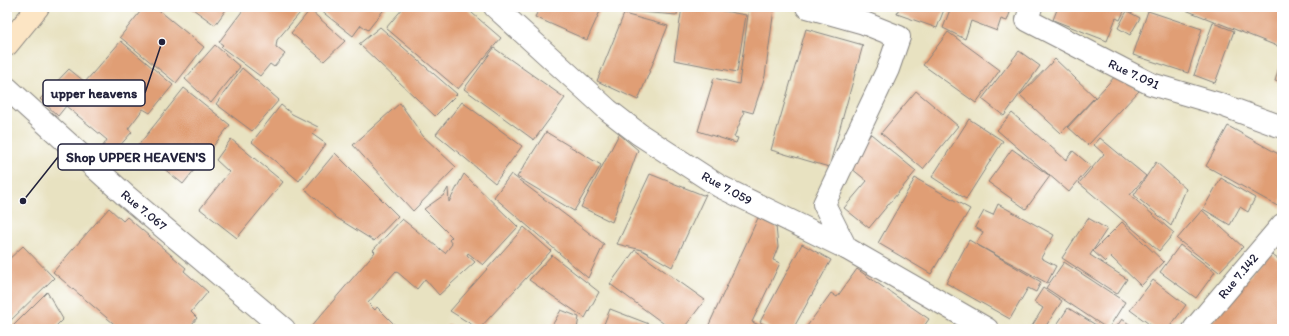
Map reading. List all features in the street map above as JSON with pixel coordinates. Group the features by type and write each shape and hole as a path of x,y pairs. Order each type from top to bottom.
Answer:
{"main road":[{"path":"7,45 38,7"}],"street":[{"name":"Rue 7.059","path":"495,7 608,110 639,134 719,186 846,248 986,329"},
{"path":"807,7 864,23 899,37 888,69 824,204 846,248"},
{"name":"Rue 7.091","path":"1031,7 1027,20 1151,84 1219,104 1282,127"},
{"name":"Rue 7.067","path":"7,88 125,195 284,329"},
{"name":"Rue 7.142","path":"1194,329 1282,225"}],"building":[{"path":"144,7 155,7 204,47 176,83 120,37"},
{"path":"190,7 228,7 215,25"},
{"path":"238,7 305,7 277,40 276,47 285,54 274,67 270,64 260,76 221,47 223,45 219,42 243,10"},
{"path":"316,7 386,7 368,30 361,25 353,36"},
{"path":"404,7 465,7 501,38 458,89 386,28"},
{"path":"540,7 678,7 677,15 601,9 587,40 535,17"},
{"path":"682,7 701,7 746,15 737,72 674,60"},
{"path":"749,7 774,9 765,76 753,113 742,110 744,113 734,137 738,138 736,143 698,131 714,78 739,84"},
{"path":"899,7 945,7 937,28 897,14"},
{"path":"951,7 1012,7 1007,21 1001,19 997,31 971,21 965,39 943,28"},
{"path":"1058,7 1126,7 1120,20 1116,18 1107,41 1053,20"},
{"path":"1178,7 1282,7 1282,33 1277,46"},
{"path":"310,10 345,41 324,61 291,33"},
{"path":"1127,11 1140,18 1130,35 1118,28"},
{"path":"1148,11 1202,29 1188,73 1133,55"},
{"path":"624,14 668,26 638,100 597,81"},
{"path":"1213,23 1234,31 1215,83 1194,75"},
{"path":"380,27 457,94 435,116 359,44"},
{"path":"806,29 863,45 829,167 771,150"},
{"path":"948,32 1000,70 976,103 923,65"},
{"path":"121,41 173,85 150,113 143,109 128,129 132,132 109,158 99,152 107,140 66,106 58,116 40,99 69,69 85,82"},
{"path":"215,45 240,67 211,103 185,79"},
{"path":"494,48 565,98 534,140 464,89"},
{"path":"1019,51 1040,66 1004,116 982,99"},
{"path":"1282,56 1282,83 1275,81"},
{"path":"1055,59 1095,97 1061,133 1020,95"},
{"path":"242,68 279,100 252,131 216,104"},
{"path":"1119,72 1139,91 1088,145 1068,127"},
{"path":"184,88 230,125 183,184 137,147"},
{"path":"916,91 958,126 923,169 881,133"},
{"path":"462,102 522,146 495,183 436,134"},
{"path":"400,103 423,136 456,167 413,211 353,145"},
{"path":"281,105 292,114 318,127 312,134 326,144 299,181 252,142"},
{"path":"1012,113 1066,160 1073,151 1091,166 1069,192 997,130"},
{"path":"969,119 1003,141 966,199 932,177"},
{"path":"1228,126 1282,156 1281,208 1206,166"},
{"path":"546,132 601,165 574,211 517,177"},
{"path":"619,134 638,150 612,222 581,207"},
{"path":"871,134 916,171 869,228 844,208 867,181 846,164"},
{"path":"1100,138 1146,176 1130,195 1174,233 1159,251 1079,183 1104,154 1094,145"},
{"path":"231,139 283,182 237,238 200,209 229,172 216,160"},
{"path":"1012,149 1050,176 1026,209 988,182"},
{"path":"335,153 398,216 374,241 337,218 305,189"},
{"path":"1156,162 1186,189 1171,226 1134,195"},
{"path":"464,174 518,227 483,265 468,253 467,255 475,262 439,295 425,279 417,289 396,271 368,303 375,310 377,307 399,329 309,329 375,252 373,250 402,219 445,253 452,244 449,240 452,237 424,209 444,195 448,188 449,202"},
{"path":"511,174 604,244 588,278 494,197"},
{"path":"650,174 703,195 706,194 672,267 642,250 617,244"},
{"path":"915,178 970,209 931,274 878,243"},
{"path":"1221,178 1255,198 1248,212 1240,207 1230,225 1203,209"},
{"path":"998,204 1054,235 1041,258 1056,266 1047,283 976,244 983,232 975,227 984,211 993,215"},
{"path":"109,208 123,221 127,217 186,268 184,271 208,292 191,312 197,318 188,329 120,329 53,272"},
{"path":"1202,210 1243,247 1219,272 1177,239"},
{"path":"758,218 776,226 778,247 773,260 780,263 752,322 768,329 707,329"},
{"path":"1088,218 1107,229 1090,255 1127,279 1117,294 1062,258"},
{"path":"1122,222 1164,262 1141,286 1110,256 1105,262 1093,251"},
{"path":"524,227 551,251 479,329 450,311"},
{"path":"969,240 1041,282 1036,292 1028,288 1010,319 946,283"},
{"path":"802,244 831,260 793,329 773,329 760,322"},
{"path":"1180,245 1215,272 1196,298 1160,272"},
{"path":"23,246 54,278 7,324 7,261"},
{"path":"635,250 705,300 683,329 671,329 610,284"},
{"path":"1268,253 1282,261 1282,329 1206,329"},
{"path":"552,255 599,292 585,318 529,280"},
{"path":"1064,262 1125,302 1108,329 1046,288"},
{"path":"857,269 929,319 922,329 805,329 831,293 837,297"},
{"path":"1153,280 1186,305 1168,329 1156,329 1130,310"},
{"path":"1043,288 1062,301 1044,329 1036,329 1032,326 1043,308 1034,302"},
{"path":"47,292 63,319 53,329 10,329"},
{"path":"1068,308 1096,325 1094,329 1054,329"},
{"path":"610,309 649,324 656,329 602,329"},
{"path":"561,310 579,317 577,329 550,329"},
{"path":"1122,319 1136,329 1115,329"},
{"path":"449,324 457,329 445,329"}],"place":[{"name":"upper heavens","path":"162,42"},
{"name":"Shop UPPER HEAVEN'S","path":"23,201"}]}
